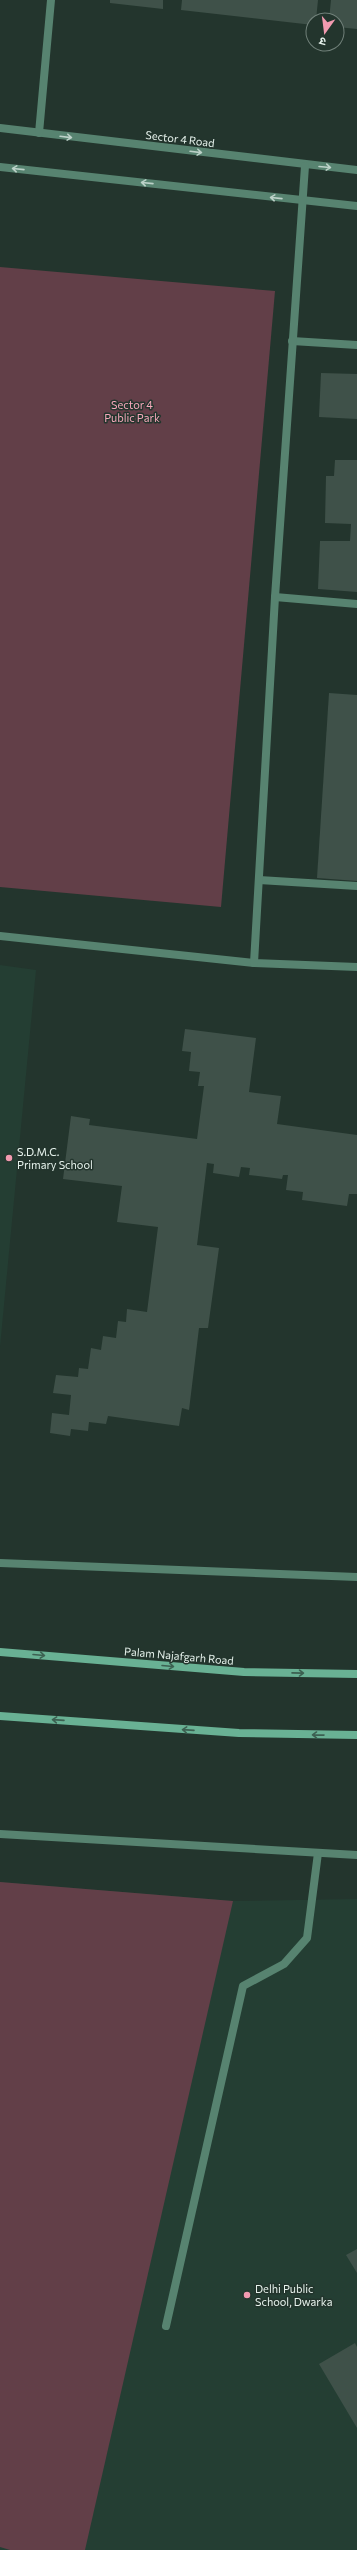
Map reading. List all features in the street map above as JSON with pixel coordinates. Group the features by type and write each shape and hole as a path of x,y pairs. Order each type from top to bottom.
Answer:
{"main road":[{"name":"Palam Najafgarh Road","path":"0,1652 244,1672 357,1674"},
{"path":"0,1716 239,1733 357,1735"}],"street":[{"path":"39,133 51,0"},
{"name":"Sector 4 Road","path":"0,128 305,166 357,170"},
{"path":"254,963 275,597 305,166"},
{"path":"0,167 357,206"},
{"path":"292,341 357,345"},
{"path":"275,597 357,604"},
{"path":"259,880 357,886"},
{"path":"0,936 254,963 357,967"},
{"path":"0,1563 357,1577"},
{"path":"0,1834 318,1854 357,1855"},
{"path":"166,2326 243,1986 284,1964 307,1938 318,1854"}],"shaded area":[{"name":"S.D.M.C. Primary School","path":"0,965 36,970 0,1347"},
{"path":"0,1882 233,1901 357,1899 357,2550 0,2550"}],"green space":[{"name":"Sector 4 Public Park","path":"0,267 275,291 221,907 0,887"},
{"path":"0,1882 233,1901 85,2550 10,2550 0,2547"}],"building":[{"path":"110,0 163,0 163,9 110,3"},
{"path":"182,0 318,0 317,12 305,12 305,24 181,10"},
{"path":"331,0 357,0 357,29 345,28 345,12 330,12"},
{"path":"321,373 357,374 357,419 319,417"},
{"path":"335,460 357,460 357,592 318,589 320,541 350,541 351,524 325,523 326,476 334,476"},
{"path":"329,693 357,695 357,881 317,878"},
{"path":"185,1029 256,1038 249,1092 281,1096 277,1124 357,1135 357,1194 349,1194 347,1206 302,1200 303,1192 286,1190 288,1175 283,1175 282,1179 249,1175 250,1168 241,1167 239,1177 213,1173 214,1164 207,1163 197,1245 219,1248 208,1328 199,1328 189,1410 182,1408 179,1426 108,1416 106,1424 89,1422 88,1431 71,1429 70,1436 50,1433 52,1413 69,1415 71,1395 53,1393 56,1375 78,1377 79,1368 88,1369 91,1348 101,1350 103,1336 116,1338 118,1321 126,1322 127,1309 147,1312 158,1227 117,1222 122,1186 63,1179 71,1116 90,1119 89,1125 197,1139 204,1086 198,1086 200,1072 189,1071 191,1052 182,1051"},
{"path":"357,2249 357,2273 346,2255"},
{"path":"355,2343 357,2347 357,2428 319,2364"}],"place":[{"name":"S.D.M.C. Primary School","path":"9,1158"},
{"name":"Delhi Public School, Dwarka","path":"247,2295"}]}
